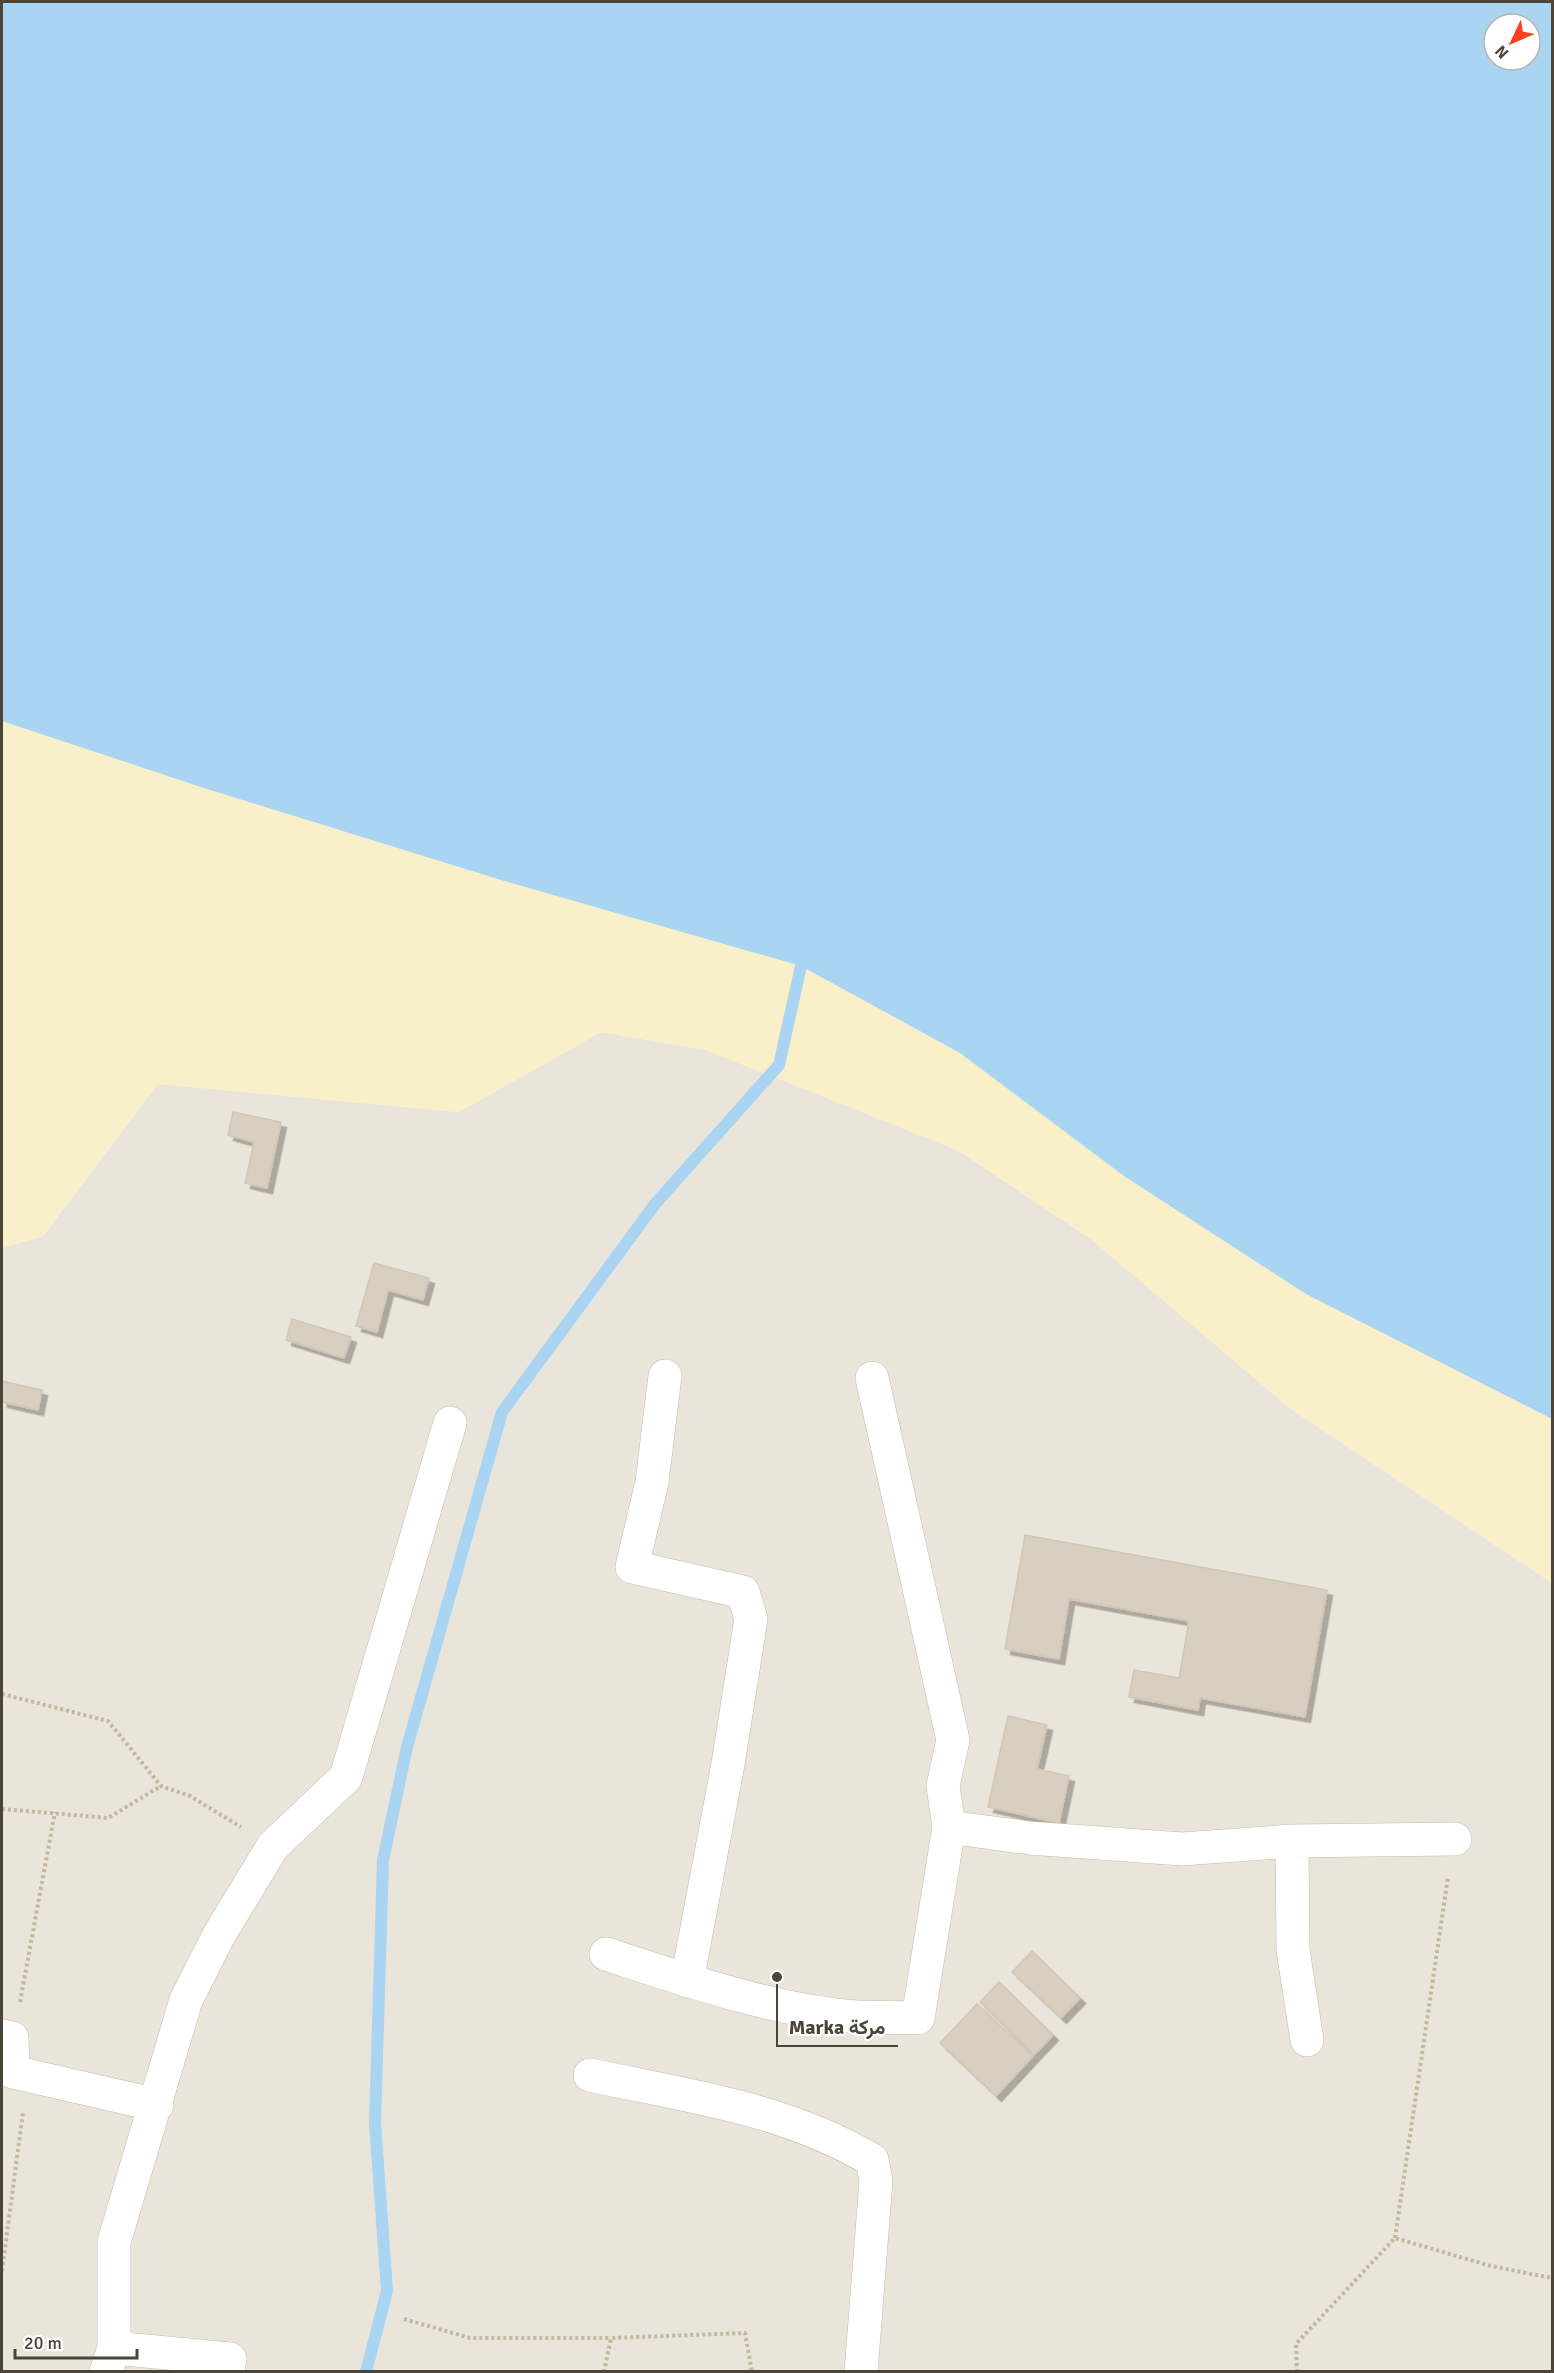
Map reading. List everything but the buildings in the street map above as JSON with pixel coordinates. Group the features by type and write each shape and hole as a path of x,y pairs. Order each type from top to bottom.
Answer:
{"street":[{"path":"665,1376 652,1482 632,1567 743,1592 751,1619 728,1764 687,1981"},
{"path":"606,1954 687,1981 775,2003 857,2017 918,2018 949,1827 944,1786 953,1740 872,1378"},
{"path":"228,2372 230,2359 110,2360 114,2242 157,2105 186,2000 219,1935 273,1846 346,1776 450,1423"},
{"path":"949,1827 1029,1838 1170,1848 1292,1841 1455,1839"},
{"path":"1292,1841 1293,1950 1307,2040"},
{"path":"7,2037 13,2072 157,2105"},
{"path":"590,2075 764,2112 836,2138 872,2160 876,2181 861,2372"}],"path":[{"path":"2,1694 108,1721 161,1786 190,1796 273,1846"},
{"path":"2,1809 108,1818 161,1786"},
{"path":"7,2037 38,1914 55,1812"},
{"path":"1297,2372 1296,2344 1395,2238 1440,1922 1455,1839"},
{"path":"2,2271 28,2076"},
{"path":"1395,2238 1491,2266 1552,2277"},
{"path":"404,2319 470,2338 610,2338 745,2333 752,2372"},
{"path":"604,2372 610,2338"}],"shaded area":[{"path":"601,1032 706,1050 959,1151 1092,1240 1292,1410 1552,1583 1552,2371 2,2372 2,1248 43,1236 158,1084 459,1112"}],"sand":[{"path":"2,721 207,789 501,880 801,966 960,1053 1124,1176 1306,1294 1552,1419 1552,1583 1292,1410 1092,1240 959,1151 706,1050 601,1032 459,1112 158,1084 42,1236 2,1248"}],"water":[{"path":"2,2 1552,2 1552,1419 1306,1294 1124,1176 960,1053 801,966 501,880 207,789 2,721"}],"waterway":[{"path":"366,2372 387,2291 375,2123 383,1860 407,1747 502,1412 655,1204 779,1065 801,966"}],"place":[{"name":"Marka مركة","path":"777,1977"}]}
